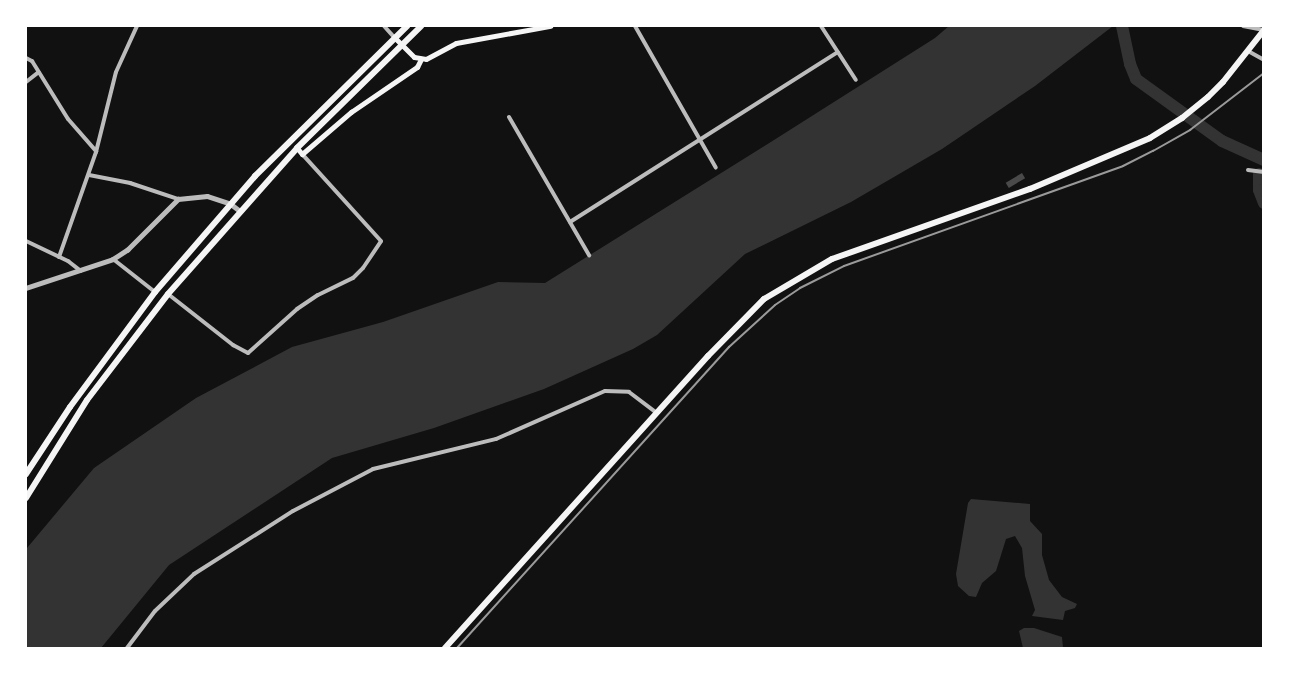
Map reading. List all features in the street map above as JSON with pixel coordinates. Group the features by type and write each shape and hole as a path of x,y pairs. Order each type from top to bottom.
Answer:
{"main road":[{"path":"26,474 84,388 155,292 262,169 407,26"},
{"path":"26,498 92,392 168,294 297,148 421,26"},
{"path":"394,37 421,59 431,58 456,43 550,26"},
{"path":"445,648 742,319 764,299 796,278 832,259 1055,179 1128,148 1188,113 1223,82 1263,30"},
{"path":"297,148 302,154 351,112 417,67 421,59"}],"street":[{"path":"59,257 89,175 116,72 137,26"},
{"path":"384,26 394,37"},
{"path":"635,26 716,168"},
{"path":"821,26 856,80"},
{"path":"1243,26 1263,30"},
{"path":"1248,51 1263,60"},
{"path":"570,222 838,52"},
{"path":"26,58 32,61 68,119 96,152"},
{"path":"26,82 39,72"},
{"path":"509,117 589,255"},
{"path":"168,294 233,345 248,353 297,309 318,295 353,278 363,268 381,241 302,154"},
{"path":"1248,170 1263,172"},
{"path":"89,175 130,183 178,199 207,196 231,204 240,211"},
{"path":"26,288 113,259 127,250 178,199"},
{"path":"26,241 81,271"},
{"path":"113,259 155,292"},
{"path":"127,648 155,611 194,574 293,511 373,469 496,439 605,391 629,392 657,413"}],"shaded area":[{"path":"949,26 1113,26 1035,86 942,149 851,202 745,254 657,335 633,349 544,389 434,428 332,458 169,565 101,648 26,648 27,548 94,468 196,398 292,347 383,322 498,282 545,283 935,38"},
{"path":"971,499 1030,504 1030,521 1042,534 1042,555 1049,580 1062,597 1077,604 1075,608 1065,611 1063,620 1032,616 1035,610 1025,576 1022,548 1015,536 1006,539 996,571 982,583 976,597 969,596 958,586 956,574 968,503"},
{"path":"1024,628 1034,628 1062,637 1063,648 1023,648 1019,631"}],"building":[{"path":"1022,173 1025,178 1009,188 1006,183"}],"waterway":[{"path":"1122,26 1130,64 1136,79 1222,141 1264,160"},
{"path":"1259,174 1259,190 1264,203"}],"railway":[{"path":"457,648 729,347 775,305 800,288 844,266 1123,166 1190,130 1264,73"}]}
